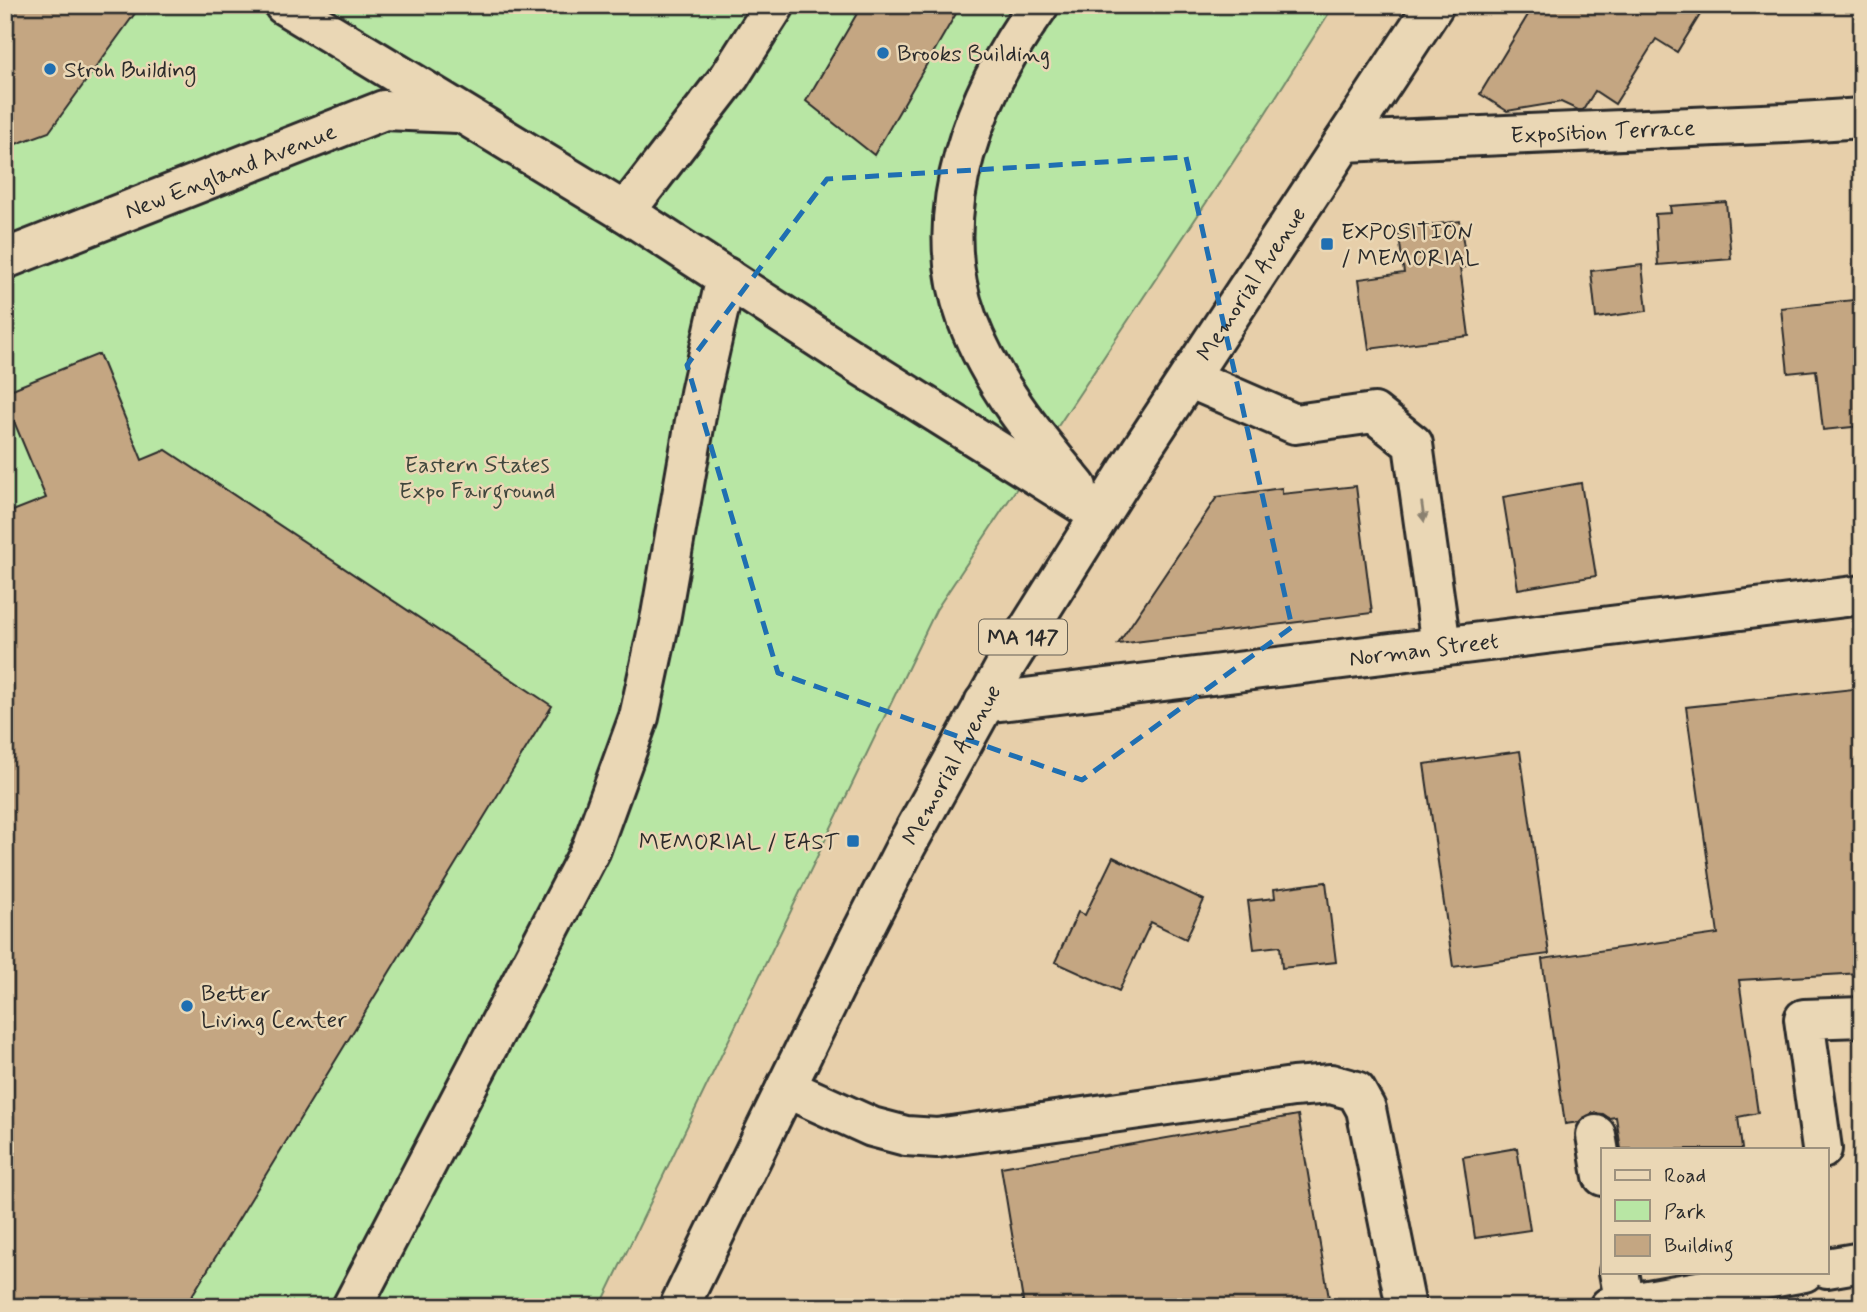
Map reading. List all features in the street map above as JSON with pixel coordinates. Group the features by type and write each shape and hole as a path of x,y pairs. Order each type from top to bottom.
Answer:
{"street":[{"path":"284,5 625,212 866,369 1100,515"},
{"path":"625,212 730,76 775,5"},
{"path":"1039,5 1014,43 972,127 959,172 954,209 953,247 957,285 967,319 1000,386 1030,431 1100,515"},
{"name":"Memorial Avenue","path":"678,1307 894,869 984,703 1100,515 1434,5"},
{"name":"New England Avenue","path":"5,259 384,110 460,113"},
{"name":"Exposition Terrace","path":"1344,142 1862,118"},
{"path":"352,1307 591,849 639,717 661,615 700,393 726,277"},
{"path":"1189,377 1295,424 1374,413 1413,444 1441,646"},
{"name":"Norman Street","path":"984,703 1862,595"},
{"path":"1822,1148 1804,1019 1862,1017"},
{"path":"786,1088 872,1127 906,1136 937,1138 1293,1087 1331,1084 1356,1091 1366,1109 1406,1307"},
{"path":"1595,1135 1601,1166"},
{"path":"1828,1268 1862,1262"},
{"path":"1618,1294 1787,1274"}],"highlighted area":[{"path":"1186,157 1292,627 1082,780 778,673 687,365 827,179"}],"green space":[{"name":"Eastern States Expo Fairground","path":"5,5 1334,5 1263,117 936,610 600,1307 5,1307"}],"building":[{"name":"Stroh Building","path":"5,5 141,5 49,132 5,148"},
{"name":"Brooks Building","path":"862,5 961,5 874,155 806,101"},
{"path":"1534,5 1706,5 1677,52 1656,39 1615,104 1595,91 1583,110 1561,102 1507,111 1480,94"},
{"path":"1726,202 1731,259 1658,265 1655,214 1671,213 1670,206"},
{"path":"1460,221 1467,267 1460,268 1469,336 1369,349 1359,279 1404,273 1398,229"},
{"path":"1642,265 1647,311 1596,318 1591,271"},
{"path":"1862,299 1862,426 1823,430 1816,370 1788,373 1781,308"},
{"name":"Better Living Center","path":"99,354 142,460 166,450 552,706 185,1307 5,1307 5,514 46,498 5,400 5,392"},
{"path":"1581,483 1596,576 1518,589 1503,497"},
{"path":"1356,486 1372,613 1118,644 1217,497 1282,488 1282,494"},
{"path":"1862,688 1862,973 1739,980 1758,1113 1738,1117 1742,1148 1621,1148 1616,1117 1609,1118 1593,1113 1579,1122 1565,1124 1542,959 1718,934 1686,707"},
{"path":"1520,751 1549,954 1453,967 1424,764"},
{"path":"1113,857 1204,900 1186,939 1151,922 1119,991 1055,962 1078,912 1085,915"},
{"path":"1326,882 1336,962 1282,968 1280,946 1254,949 1248,901 1275,898 1274,889"},
{"path":"1298,1115 1329,1298 1277,1307 1024,1307 1001,1167"},
{"path":"1517,1148 1530,1230 1475,1238 1463,1157"}],"place":[{"name":"Brooks Building","path":"883,53"},
{"name":"Stroh Building","path":"50,69"},
{"name":"EXPOSITION / MEMORIAL","path":"1327,244"},
{"name":"MEMORIAL / EAST","path":"853,841"},
{"name":"Better Living Center","path":"187,1006"}]}
